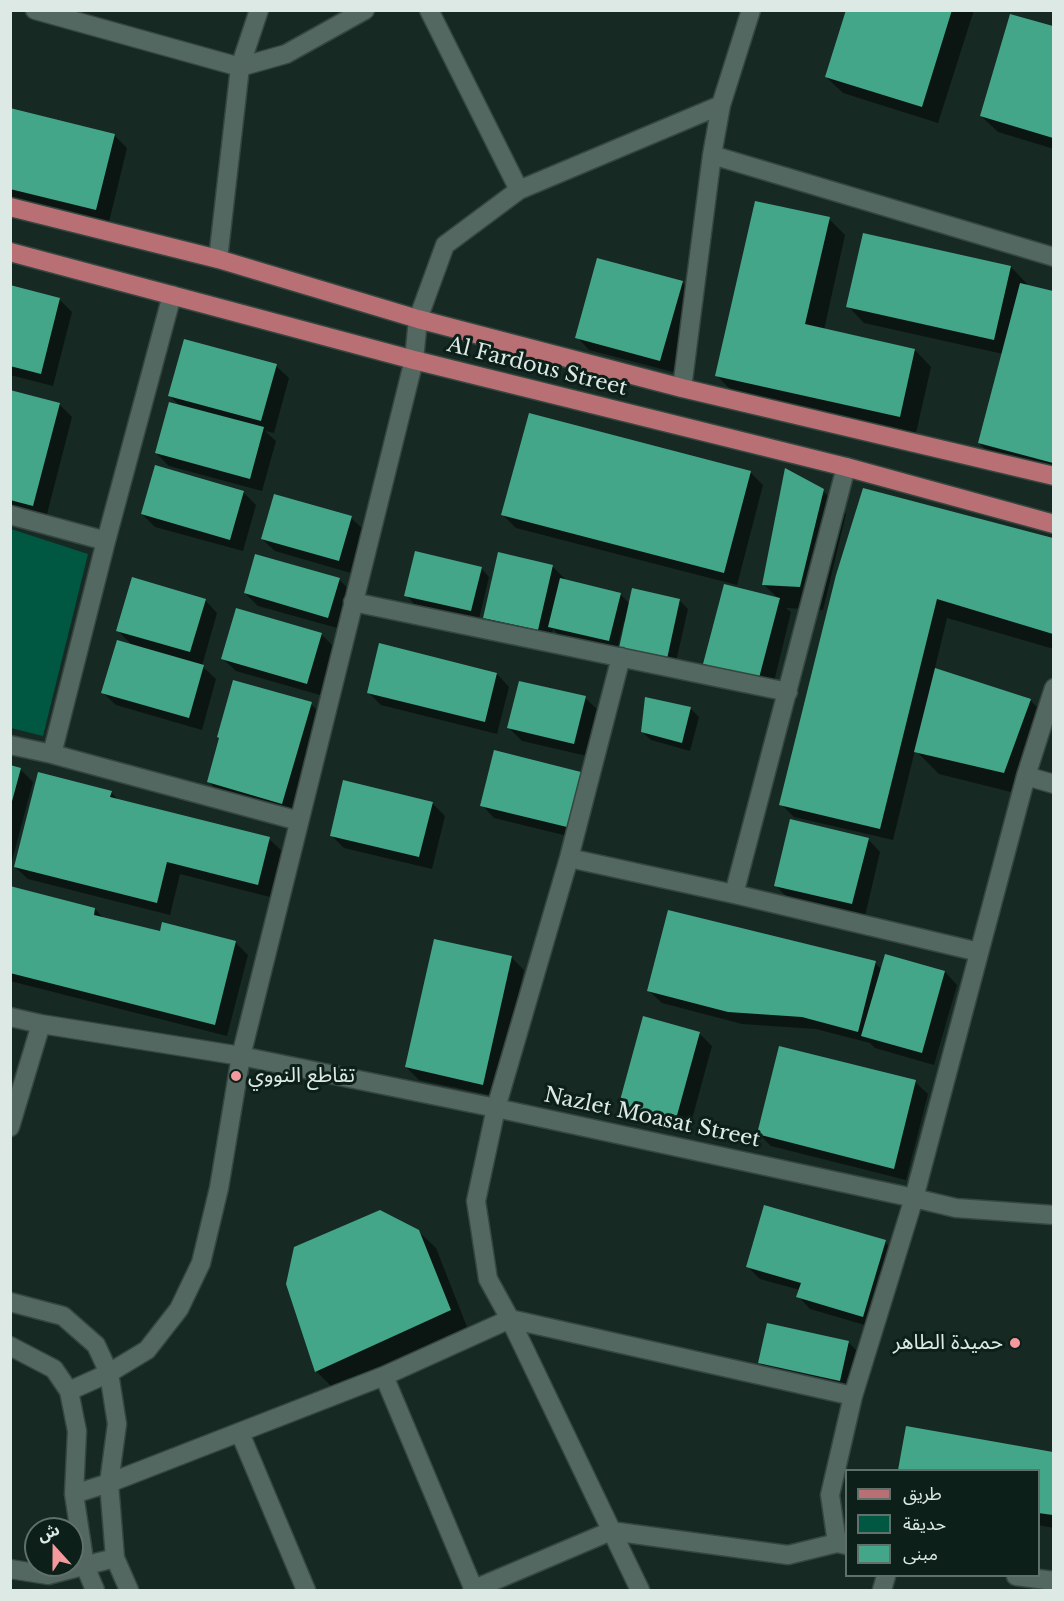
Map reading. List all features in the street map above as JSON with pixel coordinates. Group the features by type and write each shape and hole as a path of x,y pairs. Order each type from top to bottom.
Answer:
{"main road":[{"name":"Al Fardous Street","path":"10,207 218,259 418,319 682,388 1053,476"},
{"name":"Al Fardous Street","path":"10,252 414,360 846,467 1053,524"}],"street":[{"path":"35,10 240,67 286,54 365,10"},
{"path":"218,259 240,67 259,10"},
{"path":"429,10 519,190"},
{"path":"682,388 712,155 721,105 751,10"},
{"path":"69,1392 109,1373 147,1350 179,1309 201,1263 219,1188 241,1056 414,360 418,319 445,245 519,190 721,105"},
{"path":"712,155 1053,257"},
{"path":"52,754 172,295"},
{"path":"734,894 846,467"},
{"path":"10,515 106,541"},
{"path":"353,602 788,692"},
{"path":"621,657 569,858 496,1108 476,1201 488,1279 510,1319 640,1590"},
{"path":"384,1376 474,1590 611,1531 788,1555 842,1544 830,1495 853,1396 914,1198 1026,776 1053,688"},
{"path":"10,745 52,754 299,821"},
{"path":"1026,776 1053,784"},
{"path":"569,858 979,952"},
{"name":"Nazlet Moasat Street","path":"10,1017 241,1056 496,1108 956,1208 1053,1215"},
{"path":"10,1127 41,1024"},
{"path":"10,1302 63,1316 96,1346 109,1373 117,1424 110,1483 115,1558 129,1590"},
{"path":"74,1494 110,1483 384,1376 510,1319 853,1396"},
{"path":"10,1346 54,1369 69,1392 76,1431 74,1494 85,1566 95,1590"},
{"path":"240,1433 306,1590"},
{"path":"85,1566 115,1558"},
{"path":"37,1590 47,1577"},
{"path":"1028,1577 1053,1581"}],"green space":[{"path":"11,529 88,554 43,736 11,728"}],"building":[{"path":"846,10 952,10 922,107 825,77"},
{"path":"1010,14 1053,26 1053,138 980,116"},
{"path":"10,108 115,134 96,210 10,189"},
{"path":"755,201 830,217 805,324 915,349 900,417 715,376"},
{"path":"863,233 1011,266 994,340 846,307"},
{"path":"597,258 683,281 660,361 575,338"},
{"path":"1020,283 1053,291 1053,463 978,443"},
{"path":"10,285 60,298 41,374 10,366"},
{"path":"184,339 277,364 261,421 168,396"},
{"path":"10,390 60,403 33,506 10,500"},
{"path":"169,402 264,427 250,479 155,453"},
{"path":"529,413 751,471 724,573 501,515"},
{"path":"155,465 244,491 230,540 141,514"},
{"path":"785,468 824,489 800,587 762,585"},
{"path":"863,488 1053,538 1053,634 937,599 880,829 779,805 836,575"},
{"path":"274,494 352,516 339,561 261,539"},
{"path":"415,551 482,567 471,611 404,596"},
{"path":"498,552 553,565 538,630 483,618"},
{"path":"255,554 340,578 328,618 244,593"},
{"path":"132,577 206,599 190,652 116,631"},
{"path":"560,578 621,593 609,641 548,627"},
{"path":"724,584 780,598 759,678 703,664"},
{"path":"632,588 680,599 667,659 619,648"},
{"path":"236,608 322,633 307,684 221,659"},
{"path":"117,640 204,665 189,718 101,693"},
{"path":"379,643 497,673 485,722 367,693"},
{"path":"935,668 1031,699 1004,773 914,752"},
{"path":"233,680 312,702 282,804 207,782"},
{"path":"519,681 586,696 574,744 507,728"},
{"path":"645,697 691,707 682,743 641,732"},
{"path":"494,750 581,772 567,827 480,806"},
{"path":"10,765 21,768 11,805 10,805"},
{"path":"38,772 112,791 110,797 270,837 258,885 167,862 157,903 14,867"},
{"path":"343,780 433,802 419,857 330,836"},
{"path":"790,819 869,838 852,904 774,886"},
{"path":"10,886 95,908 94,915 160,931 162,922 236,941 215,1025 10,973"},
{"path":"668,910 876,961 858,1032 802,1017 728,1012 647,991"},
{"path":"434,939 512,956 483,1085 405,1067"},
{"path":"885,954 945,971 922,1053 861,1036"},
{"path":"643,1016 700,1032 676,1119 619,1104"},
{"path":"779,1046 916,1080 894,1169 757,1134"},
{"path":"764,1205 886,1240 863,1317 796,1297 801,1283 746,1267"},
{"path":"380,1210 419,1230 451,1310 315,1372 286,1284 294,1247"},
{"path":"767,1323 849,1341 840,1381 758,1363"},
{"path":"906,1426 1053,1452 1053,1515 1040,1513 1040,1469 898,1469"}],"place":[{"name":"تقاطع النووي","path":"236,1076"},
{"name":"حميدة الطاهر","path":"1015,1343"}]}
